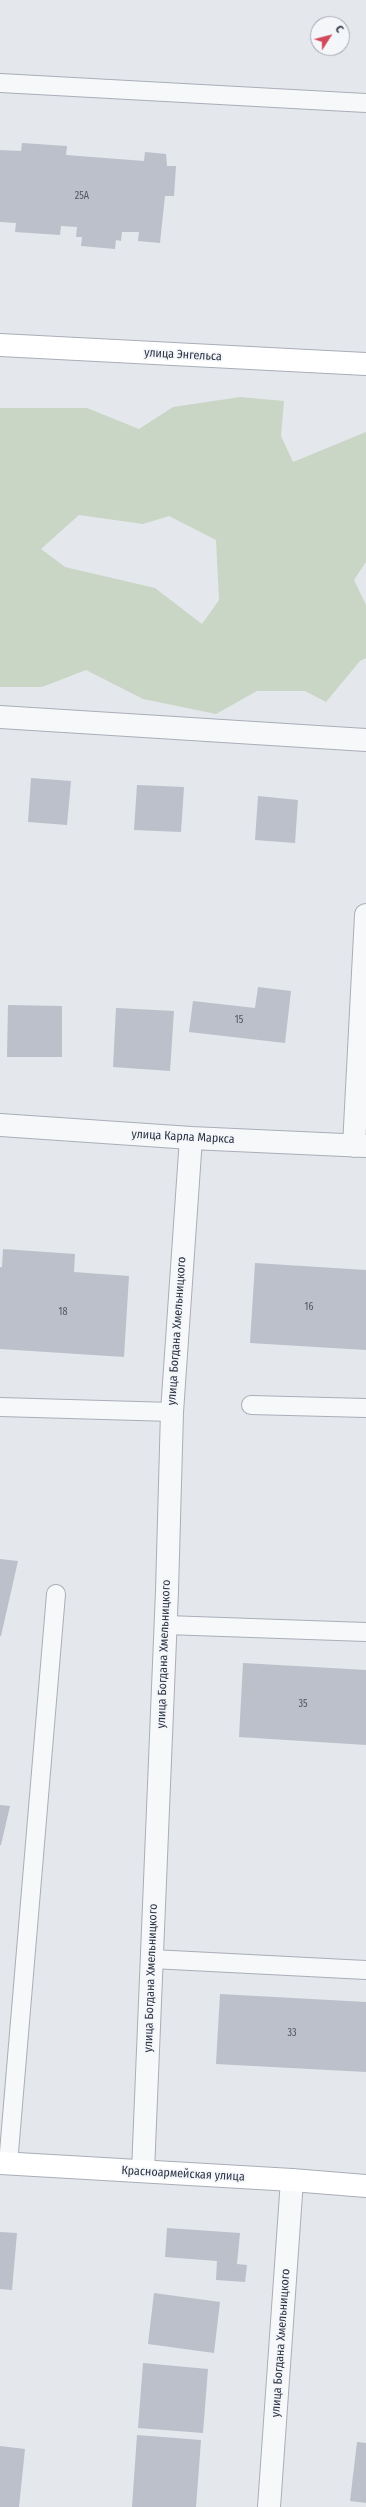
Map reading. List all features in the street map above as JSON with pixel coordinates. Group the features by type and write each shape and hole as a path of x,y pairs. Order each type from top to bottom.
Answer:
{"street":[{"name":"улица Энгельса","path":"0,345 366,364"},
{"path":"0,717 366,740"},
{"path":"360,1146 366,915"},
{"name":"улица Карла Маркса","path":"0,1125 191,1138 360,1146"},
{"name":"улица Богдана Хмельницкого","path":"143,2171 166,1625 172,1412 191,1138"},
{"name":"Красноармейская улица","path":"4,2164 292,2180 366,2186"},
{"name":"улица Богдана Хмельницкого","path":"269,2507 292,2180"}],"lane":[{"path":"0,83 366,104"},
{"path":"251,1405 366,1408"},
{"path":"0,1407 172,1412"},
{"path":"4,2164 56,1594"},
{"path":"166,1625 366,1632"},
{"path":"152,1958 366,1970"}],"green space":[{"path":"240,397 284,401 281,436 293,462 366,432 366,562 354,580 366,605 366,658 360,661 326,702 305,691 257,691 216,714 143,699 86,670 42,687 0,687 0,408 87,408 139,429 173,407","holes":["79,515 143,524 169,516 216,540 219,600 202,624 155,588 65,567 41,549"]}],"building":[{"path":"22,143 67,146 66,155 144,161 145,152 166,154 167,166 176,166 174,196 165,196 160,243 138,241 139,232 122,232 121,241 116,240 115,249 81,246 82,237 76,237 77,227 61,226 60,235 15,232 16,223 0,222 0,150 21,151"},
{"path":"31,778 71,781 67,825 28,822"},
{"path":"137,785 184,787 181,832 134,830"},
{"path":"258,796 298,800 295,843 255,840"},
{"path":"258,987 291,991 285,1043 189,1032 193,1001 255,1008"},
{"path":"8,1005 62,1006 62,1057 7,1057"},
{"path":"116,1008 174,1011 170,1071 113,1067"},
{"path":"3,1249 75,1254 74,1272 129,1276 124,1357 0,1349 0,1267 2,1267"},
{"path":"255,1263 366,1270 366,1350 250,1343"},
{"path":"0,1559 18,1561 1,1636 0,1636"},
{"path":"243,1663 366,1670 366,1745 239,1737"},
{"path":"0,1805 10,1806 1,1845 0,1845"},
{"path":"220,1994 366,2002 366,2072 216,2064"},
{"path":"167,2228 240,2233 237,2264 247,2265 245,2282 216,2280 217,2261 165,2257"},
{"path":"0,2232 17,2233 12,2290 0,2289"},
{"path":"154,2293 220,2302 214,2353 148,2344"},
{"path":"143,2363 208,2369 203,2433 138,2428"},
{"path":"137,2435 201,2440 196,2507 132,2507"},
{"path":"357,2442 366,2443 366,2503 350,2501"},
{"path":"0,2446 25,2449 19,2507 0,2507"}]}
